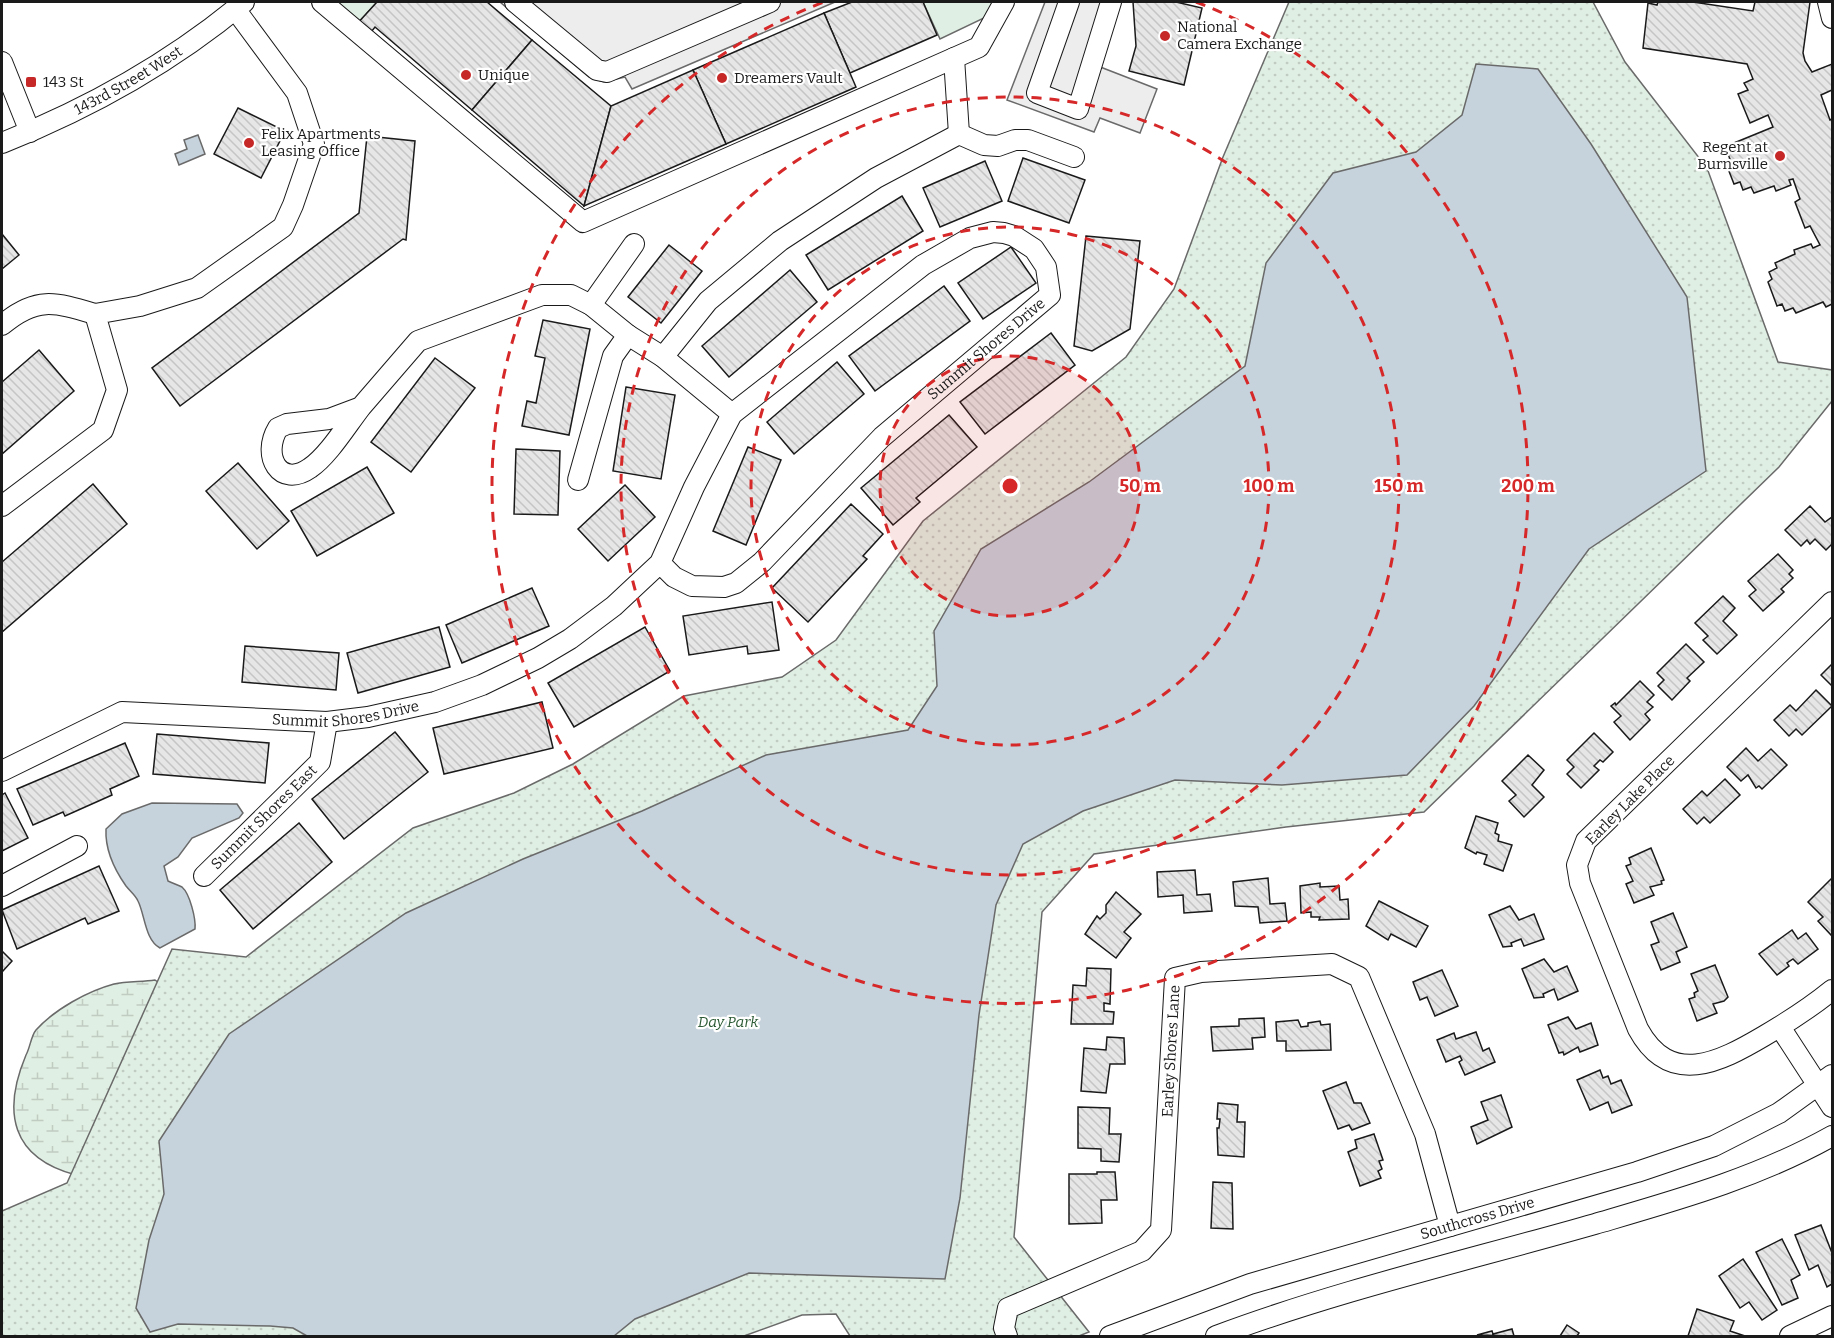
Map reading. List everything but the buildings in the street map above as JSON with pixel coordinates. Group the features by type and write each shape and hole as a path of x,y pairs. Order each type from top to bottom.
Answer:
{"street":[{"path":"322,2 582,222 979,47 1004,2"},
{"path":"515,2 597,70 607,72 770,2"},
{"path":"1069,2 1037,93 1078,109 1111,2"},
{"path":"1828,2 1833,18"},
{"path":"2,325 18,311 55,302 95,314 140,306 197,288 283,227 315,144 297,93 240,5"},
{"name":"143rd Street West","path":"2,143 114,92 204,36 240,5"},
{"path":"954,58 959,134"},
{"path":"2,62 30,132"},
{"path":"959,134 984,145 998,146 1015,140 1028,140 1074,157"},
{"path":"663,357 708,302 780,241 876,178 959,134"},
{"name":"Summit Shores Drive","path":"2,771 122,712 327,722 393,712 435,702 482,686 538,658 570,639 614,606 660,563 694,488 732,414 923,266 970,238 993,232 1014,236 1035,249 1046,267 1050,295 882,437 762,562 736,583 724,587 692,586 674,577 660,563"},
{"path":"591,305 634,244"},
{"path":"361,407 329,419 287,424 278,428 270,449 273,461 280,470 288,474 308,471 418,341 542,295 571,296 591,305 628,335 663,357 732,414"},
{"path":"2,506 103,430 117,390 95,314"},
{"path":"578,480 613,356 628,335"},
{"name":"Earley Lake Place","path":"1833,602 1586,841 1577,864 1580,883 1638,1029 1652,1048 1671,1061 1683,1065 1707,1064 1739,1050 1780,1027 1833,990"},
{"name":"Summit Shores East","path":"204,876 320,762 327,722"},
{"path":"2,886 77,846"},
{"name":"Earley Shores Lane","path":"1007,1336 1004,1328 1008,1308 1142,1251 1161,1230 1175,978 1201,972 1332,964 1359,977 1425,1134 1450,1226"},
{"path":"1780,1027 1825,1081 1832,1107"},
{"name":"Southcross Drive","path":"1110,1336 1250,1284 1637,1172 1714,1146 1779,1113 1825,1081"},
{"path":"1216,1336 1328,1300 1713,1190 1786,1162 1833,1136"},
{"path":"1790,1336 1833,1316"}],"green space":[{"path":"334,2 377,2 359,22"},
{"path":"923,2 993,2 984,18 940,39"},
{"name":"Day Park","path":"1289,2 1593,2 1625,62 1707,168 1778,362 1832,370 1832,401 1779,467 1424,812 1286,827 1094,854 1042,912 1014,1237 1089,1332 1079,1336 850,1336 836,1314 802,1315 744,1336 2,1336 2,1211 67,1183 172,949 246,957 413,828 514,793 573,764 684,696 782,677 836,640 923,521 1126,357 1174,289 1223,157"},
{"path":"155,980 173,993 76,1175 54,1167 37,1157 25,1145 14,1114 19,1076 36,1030 62,1008 94,991 119,983"}],"shaded area":[{"path":"500,2 835,2 632,89 625,77 604,82 589,77"},
{"path":"1045,2 1111,2 1090,63 1157,89 1140,133 1100,118 1094,132 1007,100"},
{"name":"Day Park","path":"1476,64 1538,69 1591,144 1687,297 1706,471 1589,549 1474,706 1407,775 1282,785 1175,780 1083,811 1023,844 996,905 979,1015 960,1198 945,1279 749,1273 635,1319 614,1336 307,1336 293,1328 178,1324 150,1332 136,1308 149,1240 164,1194 159,1141 229,1034 406,913 523,859 642,811 766,755 908,730 937,686 934,631 981,549 1089,482 1245,366 1266,263 1333,173 1416,152 1462,115"},
{"path":"198,135 205,154 179,165 175,154 187,149 184,140"},
{"path":"152,803 237,804 243,813 239,818 192,838 178,857 164,866 168,881 182,887 188,895 195,929 160,948 148,933 137,899 114,866 106,836 106,829 122,814"}],"place":[{"name":"National Camera Exchange","path":"1165,36"},
{"name":"Unique","path":"466,75"},
{"name":"Dreamers Vault","path":"722,78"},
{"name":"143 St","path":"31,82"},
{"name":"Felix Apartments Leasing Office","path":"249,143"},
{"name":"Regent at Burnsville","path":"1780,156"}]}
